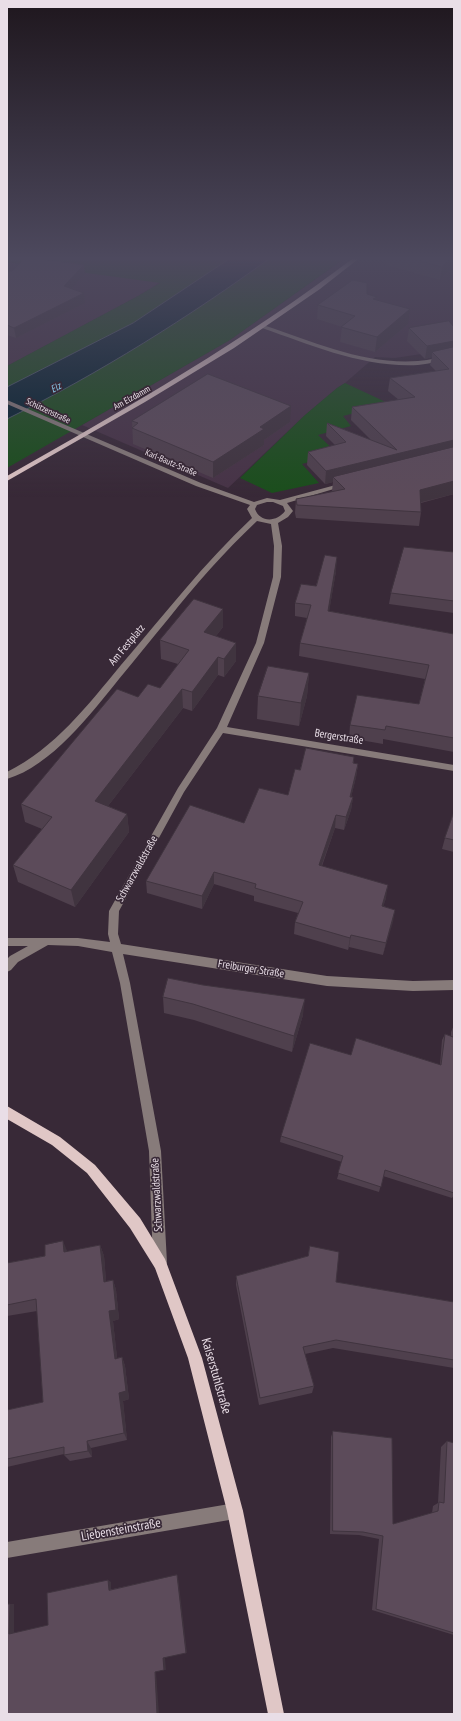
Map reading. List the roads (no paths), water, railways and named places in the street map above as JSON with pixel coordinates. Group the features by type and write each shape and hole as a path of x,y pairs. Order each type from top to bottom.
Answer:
{"main road":[{"name":"Am Elzdamm","path":"7,479 161,392 250,336"},
{"name":"Kaiserstuhlstraße","path":"7,1112 56,1141 91,1169 135,1222 160,1264 195,1358 235,1511 276,1714"}],"street":[{"path":"290,336 318,346 379,362 412,363 454,356"},
{"name":"Schützenstraße","path":"7,402 54,425 82,436"},
{"name":"Karl-Bautz-Straße","path":"82,436 224,495 254,504"},
{"path":"281,502 349,482"},
{"path":"267,500 281,502 286,505 289,512 287,516 282,519 274,522 262,521 251,514 250,509 254,504 267,500"},
{"name":"Am Festplatz","path":"7,776 47,752 78,720 99,697 197,579 256,518"},
{"name":"Schwarzwaldstraße","path":"160,1264 155,1151 125,983 113,934 114,911 181,790 221,729 260,644 277,577 278,546 274,522"},
{"name":"Bergerstraße","path":"221,729 454,768"},
{"name":"Freiburger Straße","path":"7,967 14,959 49,941"},
{"name":"Freiburger Straße","path":"7,942 78,942 328,981 413,986 454,985"},
{"name":"Liebensteinstraße","path":"7,1550 235,1511"}],"water":[{"name":"Elz","path":"107,336 154,336 76,383 7,419 7,387"}]}
